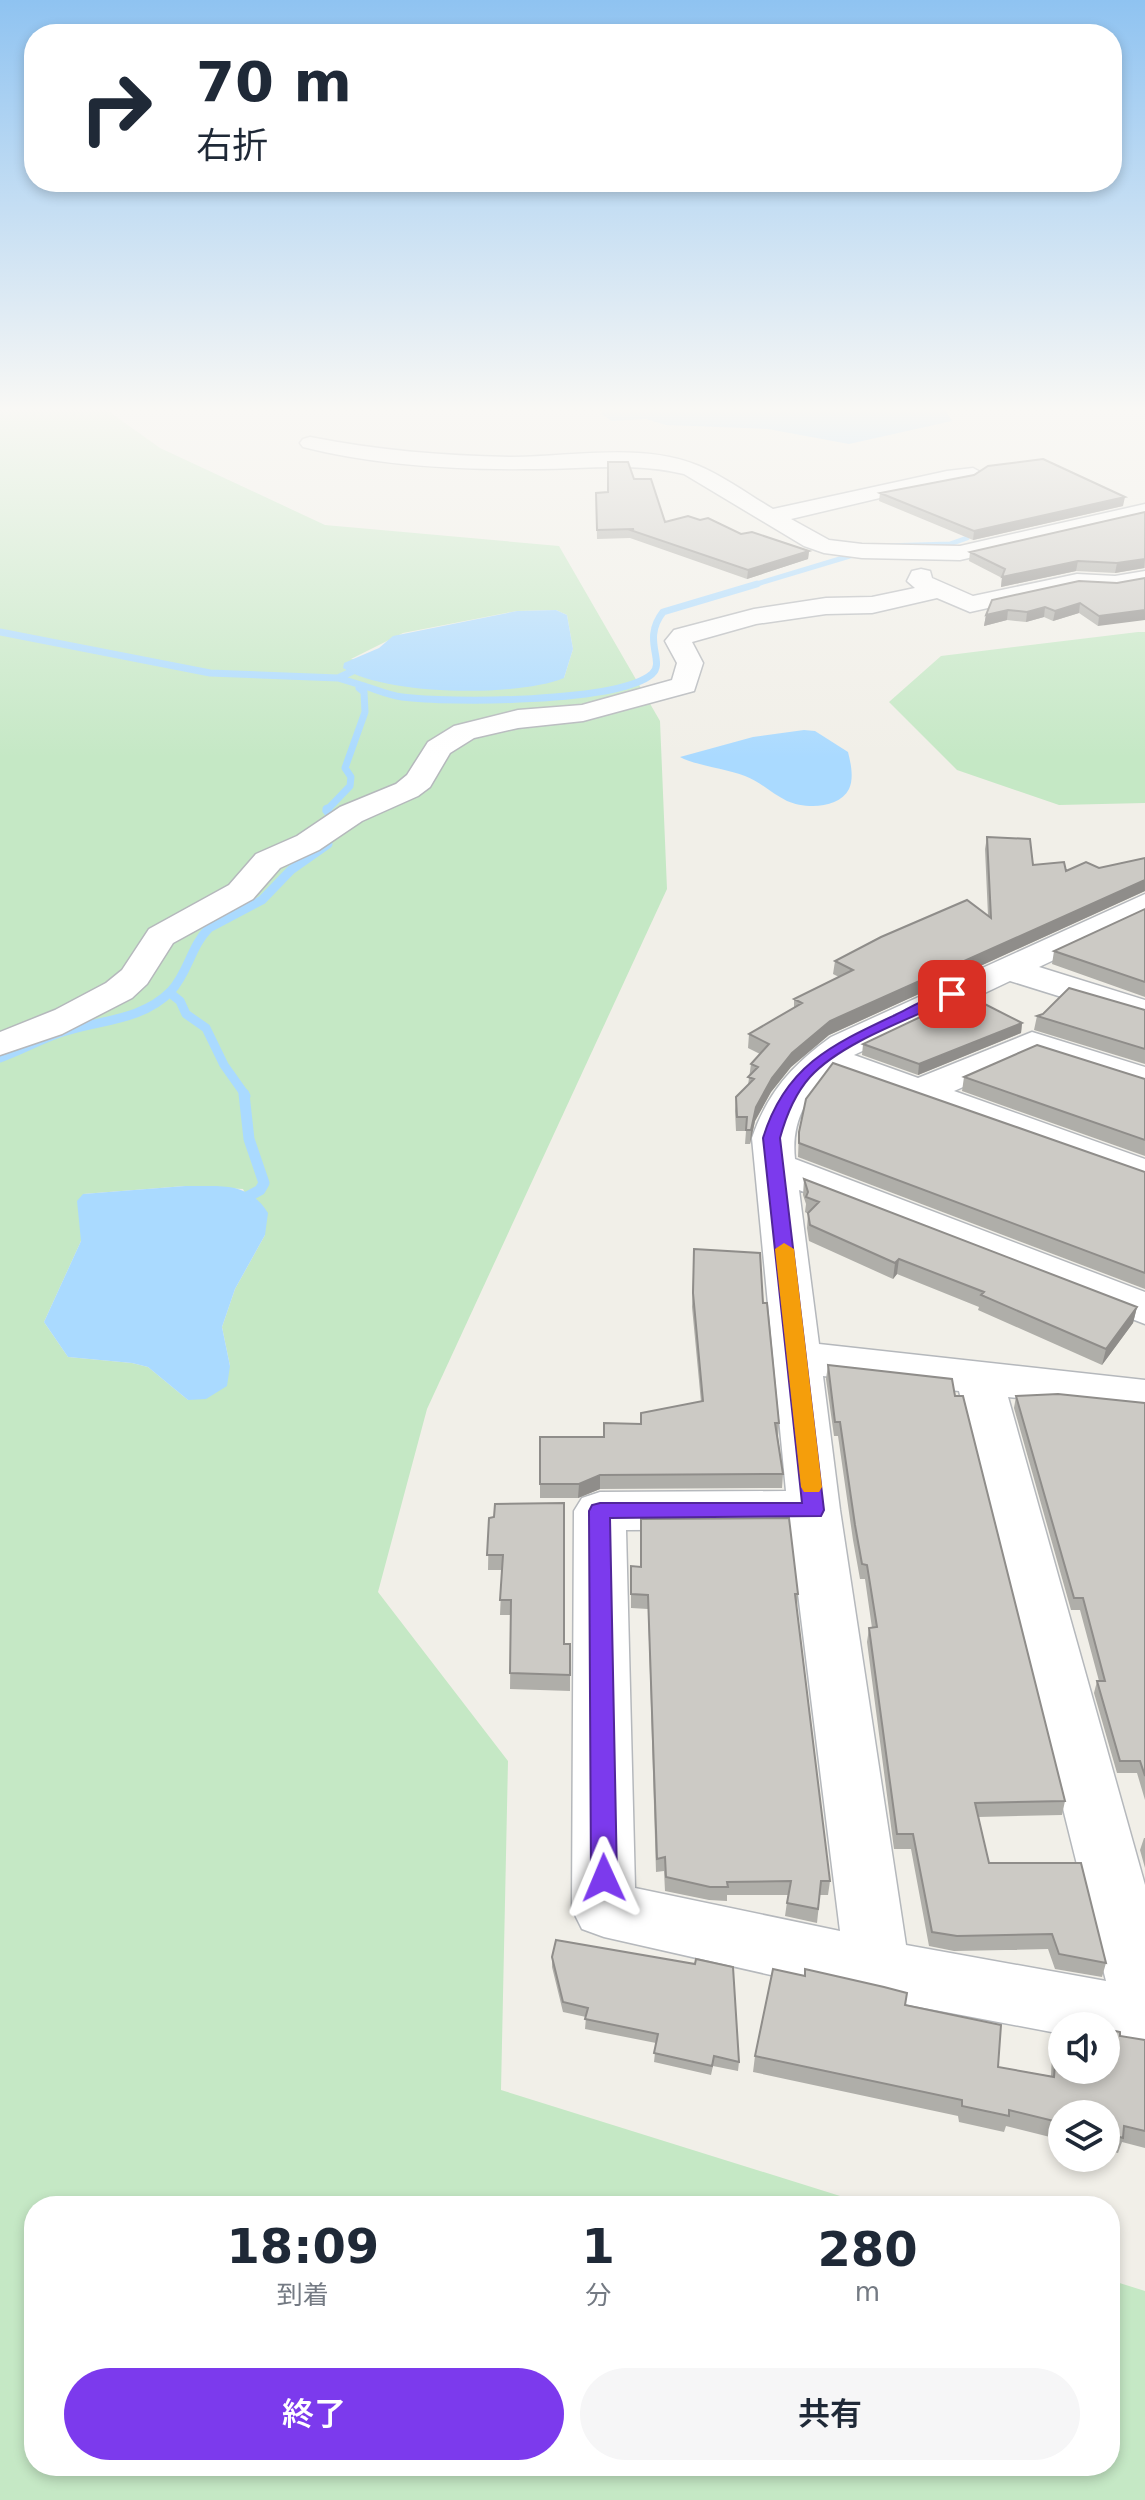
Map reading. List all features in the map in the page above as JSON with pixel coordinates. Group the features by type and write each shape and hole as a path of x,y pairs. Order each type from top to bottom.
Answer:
{"street":[{"path":"786,525 824,546 866,551 960,553 1084,525"},
{"path":"1065,529 1104,547"},
{"path":"960,553 918,578 936,591 970,604 1077,581 1115,583 1140,568"},
{"path":"0,1044 29,1035 116,993 132,981 151,944 161,936 241,892 268,861 407,790 419,781 438,748 464,732 500,721 583,713 684,685 690,663 678,641 683,636 754,617 839,605 872,605 936,591"},
{"path":"877,1969 814,1510 772,1138 780,1110 805,1073 844,1045 1006,968 1140,911"},
{"path":"1006,968 1145,1012"},
{"path":"919,1092 1032,1043 1145,1080"},
{"path":"825,1058 1145,1173"},
{"path":"775,1166 1145,1309"},
{"path":"796,1357 1145,1396"},
{"path":"979,1377 1145,2003"},
{"path":"814,1510 600,1511 604,1909 877,1969 1145,2019"}],"green space":[{"path":"0,525 324,525 559,546 660,721 667,889 427,1409 378,1592 508,1761 501,2090 840,2196 24,2196 24,2476 1120,2476 1120,2283 1145,2291 1145,2500 0,2500","holes":["556,610 567,615 573,649 564,678 351,659 403,633 517,611","185,1186 243,1189 265,1235 235,1289 222,1327 230,1366 188,1400 148,1367 68,1357 44,1322 81,1241 83,1194"]},
{"path":"1145,632 1145,803 1059,805 957,770 889,702 941,656"}],"water":[{"path":"556,610 567,615 573,649 564,678 516,688 452,691 389,684 343,668 344,663 379,648 393,636 517,611"},
{"path":"815,731 848,752 851,785 844,796 830,804 794,804 745,776 680,757 753,737"},
{"path":"221,1186 242,1190 260,1202 268,1213 265,1235 235,1289 222,1327 230,1366 227,1386 206,1399 188,1400 148,1367 68,1357 44,1322 81,1241 77,1201 83,1194"}],"building":[{"path":"597,525 722,525 741,534 752,532 809,551 748,570 630,530 634,529 597,530"},
{"path":"958,525 1002,525 974,531"},
{"path":"1090,525 1145,525 1145,559 1117,563 1078,561 1002,577 1005,569 970,552"},
{"path":"1145,578 1145,610 1099,616 1080,603 1055,611 1045,607 1027,612 1008,610 986,615 992,600 1079,581 1117,583"},
{"path":"987,837 1030,839 1033,865 1064,862 1066,871 1086,862 1099,868 1145,858 1145,880 830,1021 792,1053 772,1078 756,1107 751,1130 746,1130 747,1117 737,1117 736,1097 754,1079 748,1077 758,1067 751,1064 769,1044 749,1034 802,1003 794,999 853,970 835,961 881,937 967,900 991,918"},
{"path":"1145,909 1145,982 1054,951"},
{"path":"1069,988 1145,1010 1145,1049 1037,1016 1043,1014"},
{"path":"967,995 1022,1023 919,1064 863,1044"},
{"path":"1037,1045 1145,1079 1145,1140 964,1077"},
{"path":"833,1063 1145,1172 1145,1273 799,1143 806,1099"},
{"path":"804,1179 1137,1307 1106,1349 981,1295 984,1292 899,1259 895,1263 810,1225 808,1213 819,1202 806,1197 808,1192"},
{"path":"694,1249 760,1253 763,1303 767,1303 779,1423 775,1423 783,1474 600,1475 579,1484 540,1484 540,1437 604,1437 604,1423 641,1424 641,1413 703,1401 693,1293"},
{"path":"828,1365 952,1379 955,1396 963,1396 1065,1801 975,1803 989,1863 1081,1863 1106,1963 1059,1954 1052,1934 957,1936 932,1932 913,1834 897,1834 869,1628 877,1627 867,1565 862,1564 840,1422 835,1422"},
{"path":"1058,1394 1145,1403 1145,1776 1140,1761 1120,1761 1097,1681 1105,1681 1083,1598 1074,1598 1016,1396"},
{"path":"564,1503 564,1644 570,1644 570,1675 510,1673 511,1600 500,1600 503,1555 487,1555 489,1518 494,1517 495,1504"},
{"path":"789,1518 798,1594 795,1594 830,1881 821,1881 818,1909 787,1903 791,1881 727,1882 728,1887 710,1887 666,1877 665,1857 657,1859 648,1595 631,1594 631,1566 641,1567 641,1519"},
{"path":"556,1940 695,1964 696,1959 733,1967 739,2062 714,2056 712,2066 654,2053 658,2034 585,2019 588,2008 563,2002 552,1957"},
{"path":"773,1969 805,1976 805,1969 907,1993 905,2005 1001,2025 998,2067 1048,2076 1048,2084 1120,2084 1120,2036 1145,2040 1145,2131 1124,2126 1123,2138 1120,2137 1120,2100 1048,2100 1048,2120 1009,2110 1009,2116 962,2106 962,2100 755,2056"}],"waterway":[{"path":"884,546 950,544 967,538"},
{"path":"750,586 863,552"},
{"path":"361,685 402,697 492,700 570,696 633,684 656,669 654,632 663,612 757,584"},
{"path":"0,632 210,673 338,678"},
{"path":"338,678 355,670"},
{"path":"338,678 361,685"},
{"path":"327,810 350,786 351,777 345,768 365,712 364,692 359,688 361,685"},
{"path":"327,810 334,825"},
{"path":"0,1058 72,1029 132,1015 159,1001 177,984 209,928 262,900 291,870 328,844"},
{"path":"170,993 180,1001 186,1014 206,1028 224,1065 246,1096"},
{"path":"244,1094 249,1139 264,1183 260,1190 247,1197"}],"slow traffic":[{"path":"784,1249 811,1487"}],"route":[{"path":"604,1878 600,1511 814,1510 772,1138 780,1110 805,1073 844,1045 952,994"}]}
